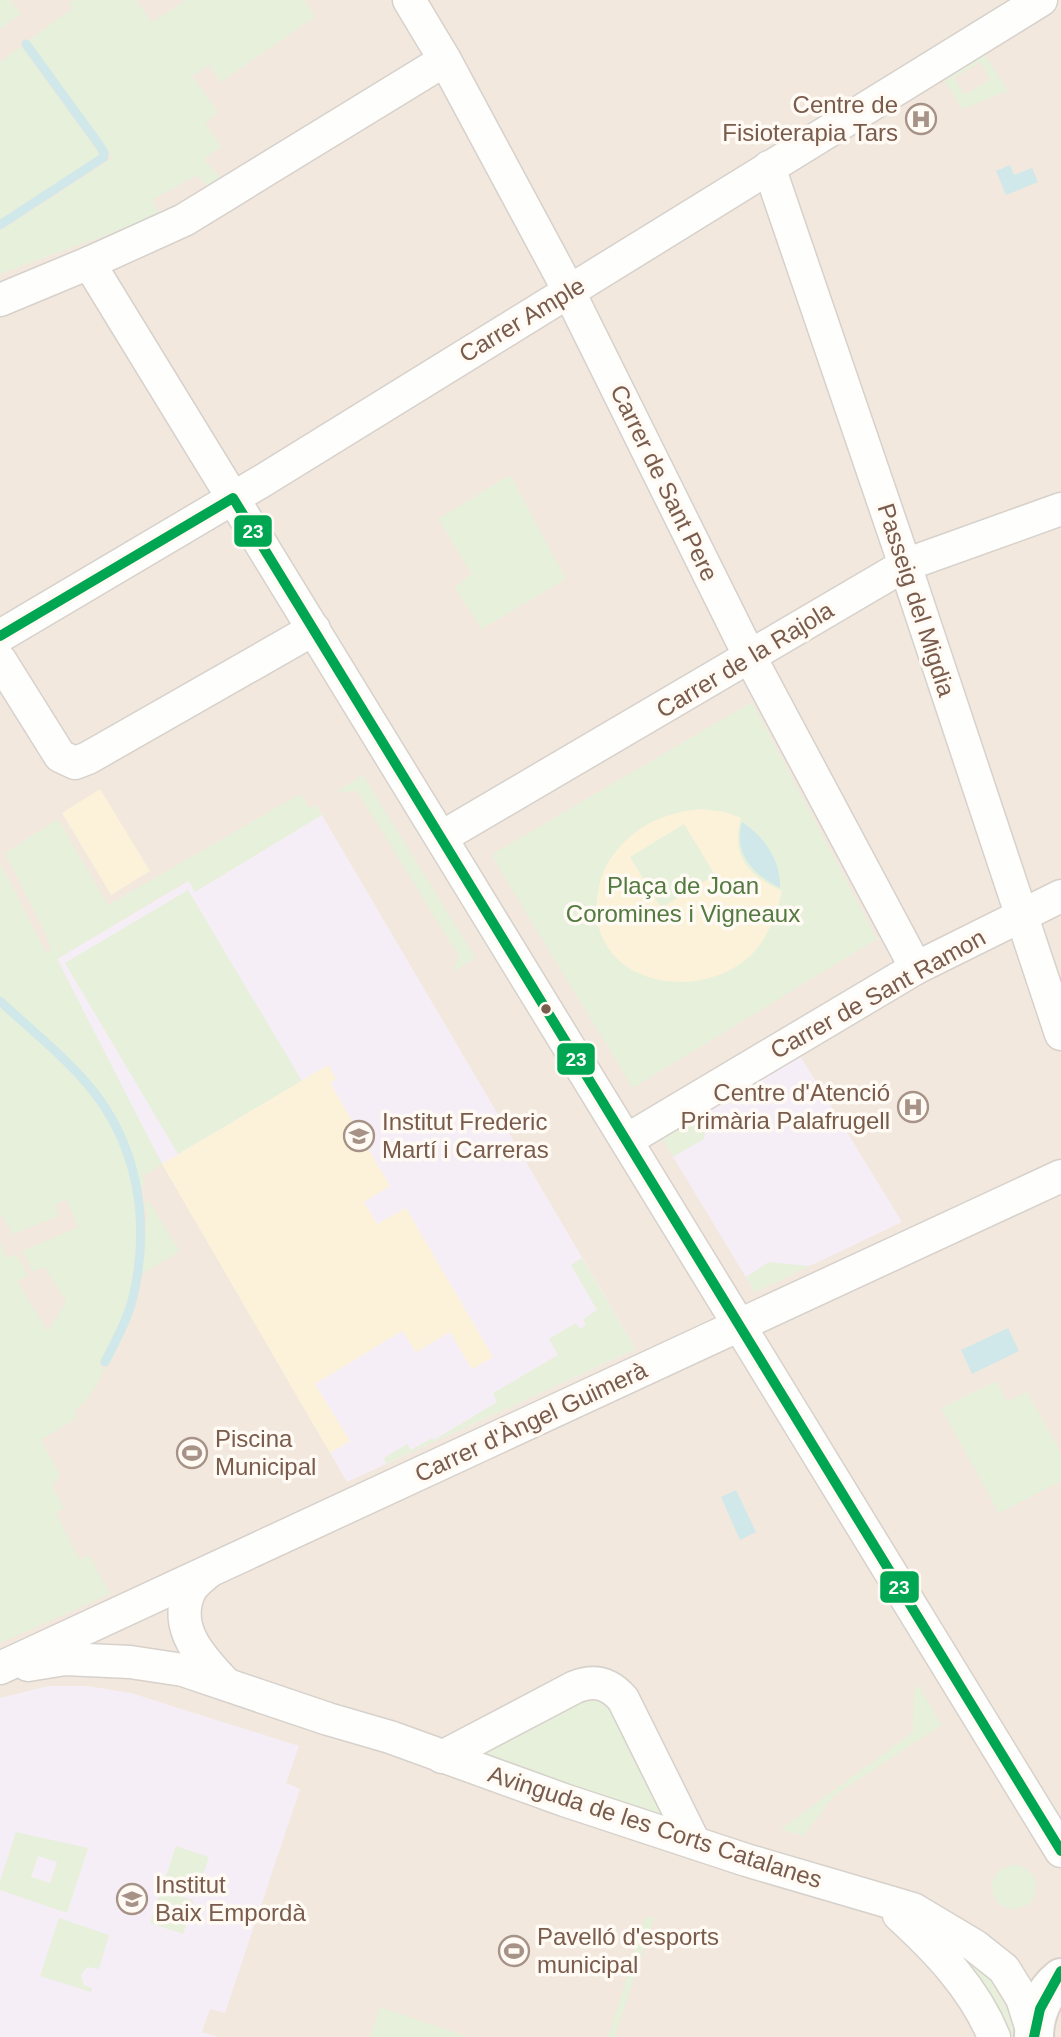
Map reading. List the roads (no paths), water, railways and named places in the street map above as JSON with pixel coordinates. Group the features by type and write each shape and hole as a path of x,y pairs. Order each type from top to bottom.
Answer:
{"street":[{"name":"Carrer Ample","path":"0,636 233,498 1041,0"},
{"name":"Carrer de Sant Pere","path":"416,4 568,290 750,657 916,968"},
{"path":"0,300 89,264 184,220 444,60"},
{"name":"Passeig del Migdia","path":"769,167 1061,1034"},
{"path":"89,264 1061,1851"},
{"name":"Carrer de la Rajola","path":"442,837 905,565 1061,509"},
{"path":"0,660 55,749 66,760 75,763 83,761 314,629"},
{"name":"Carrer de Sant Ramon","path":"627,1140 916,968 1061,896"},
{"name":"Carrer d'Àngel Guimerà","path":"0,1671 1061,1176"},
{"name":"Avinguda de les Corts Catalanes","path":"208,1572 189,1591 183,1615 189,1635 203,1659 227,1685"},
{"name":"Avinguda de les Corts Catalanes","path":"0,1671 65,1659 130,1662 183,1670 327,1719 390,1737 694,1842 912,1909 975,1946 1004,1969 1022,1998 1034,2035"},
{"path":"442,1757 575,1687 596,1682 608,1686 623,1699 694,1842"},
{"path":"860,1895 897,1913 929,1943 972,1993 994,2037"},
{"path":"1034,2035 1041,2005 1060,1977"}],"water":[{"path":"1010,165 1014,175 1032,168 1038,182 1006,195 996,171"},
{"path":"742,822 757,834 770,850 778,868 780,888 761,876 748,862 740,844"},
{"path":"1008,1328 1019,1351 972,1374 961,1350"},
{"path":"736,1490 756,1532 740,1540 721,1497"}],"waterway":[{"path":"0,225 104,157 100,146 26,44"},
{"path":"0,1001 89,1086 106,1109 129,1158 140,1211 139,1266 129,1311 105,1362"}],"place":[{"name":"Centre de Fisioterapia Tars","path":"921,119"},
{"name":"Centre d'Atenció Primària Palafrugell","path":"913,1107"},
{"name":"Institut Frederic Martí i Carreras","path":"359,1136"},
{"name":"Piscina Municipal","path":"192,1453"},
{"name":"Institut Baix Empordà","path":"132,1899"},
{"name":"Pavelló d'esports municipal","path":"514,1951"}],"park label":[{"name":"Plaça de Joan Coromines i Vigneaux","path":"683,900"}]}
